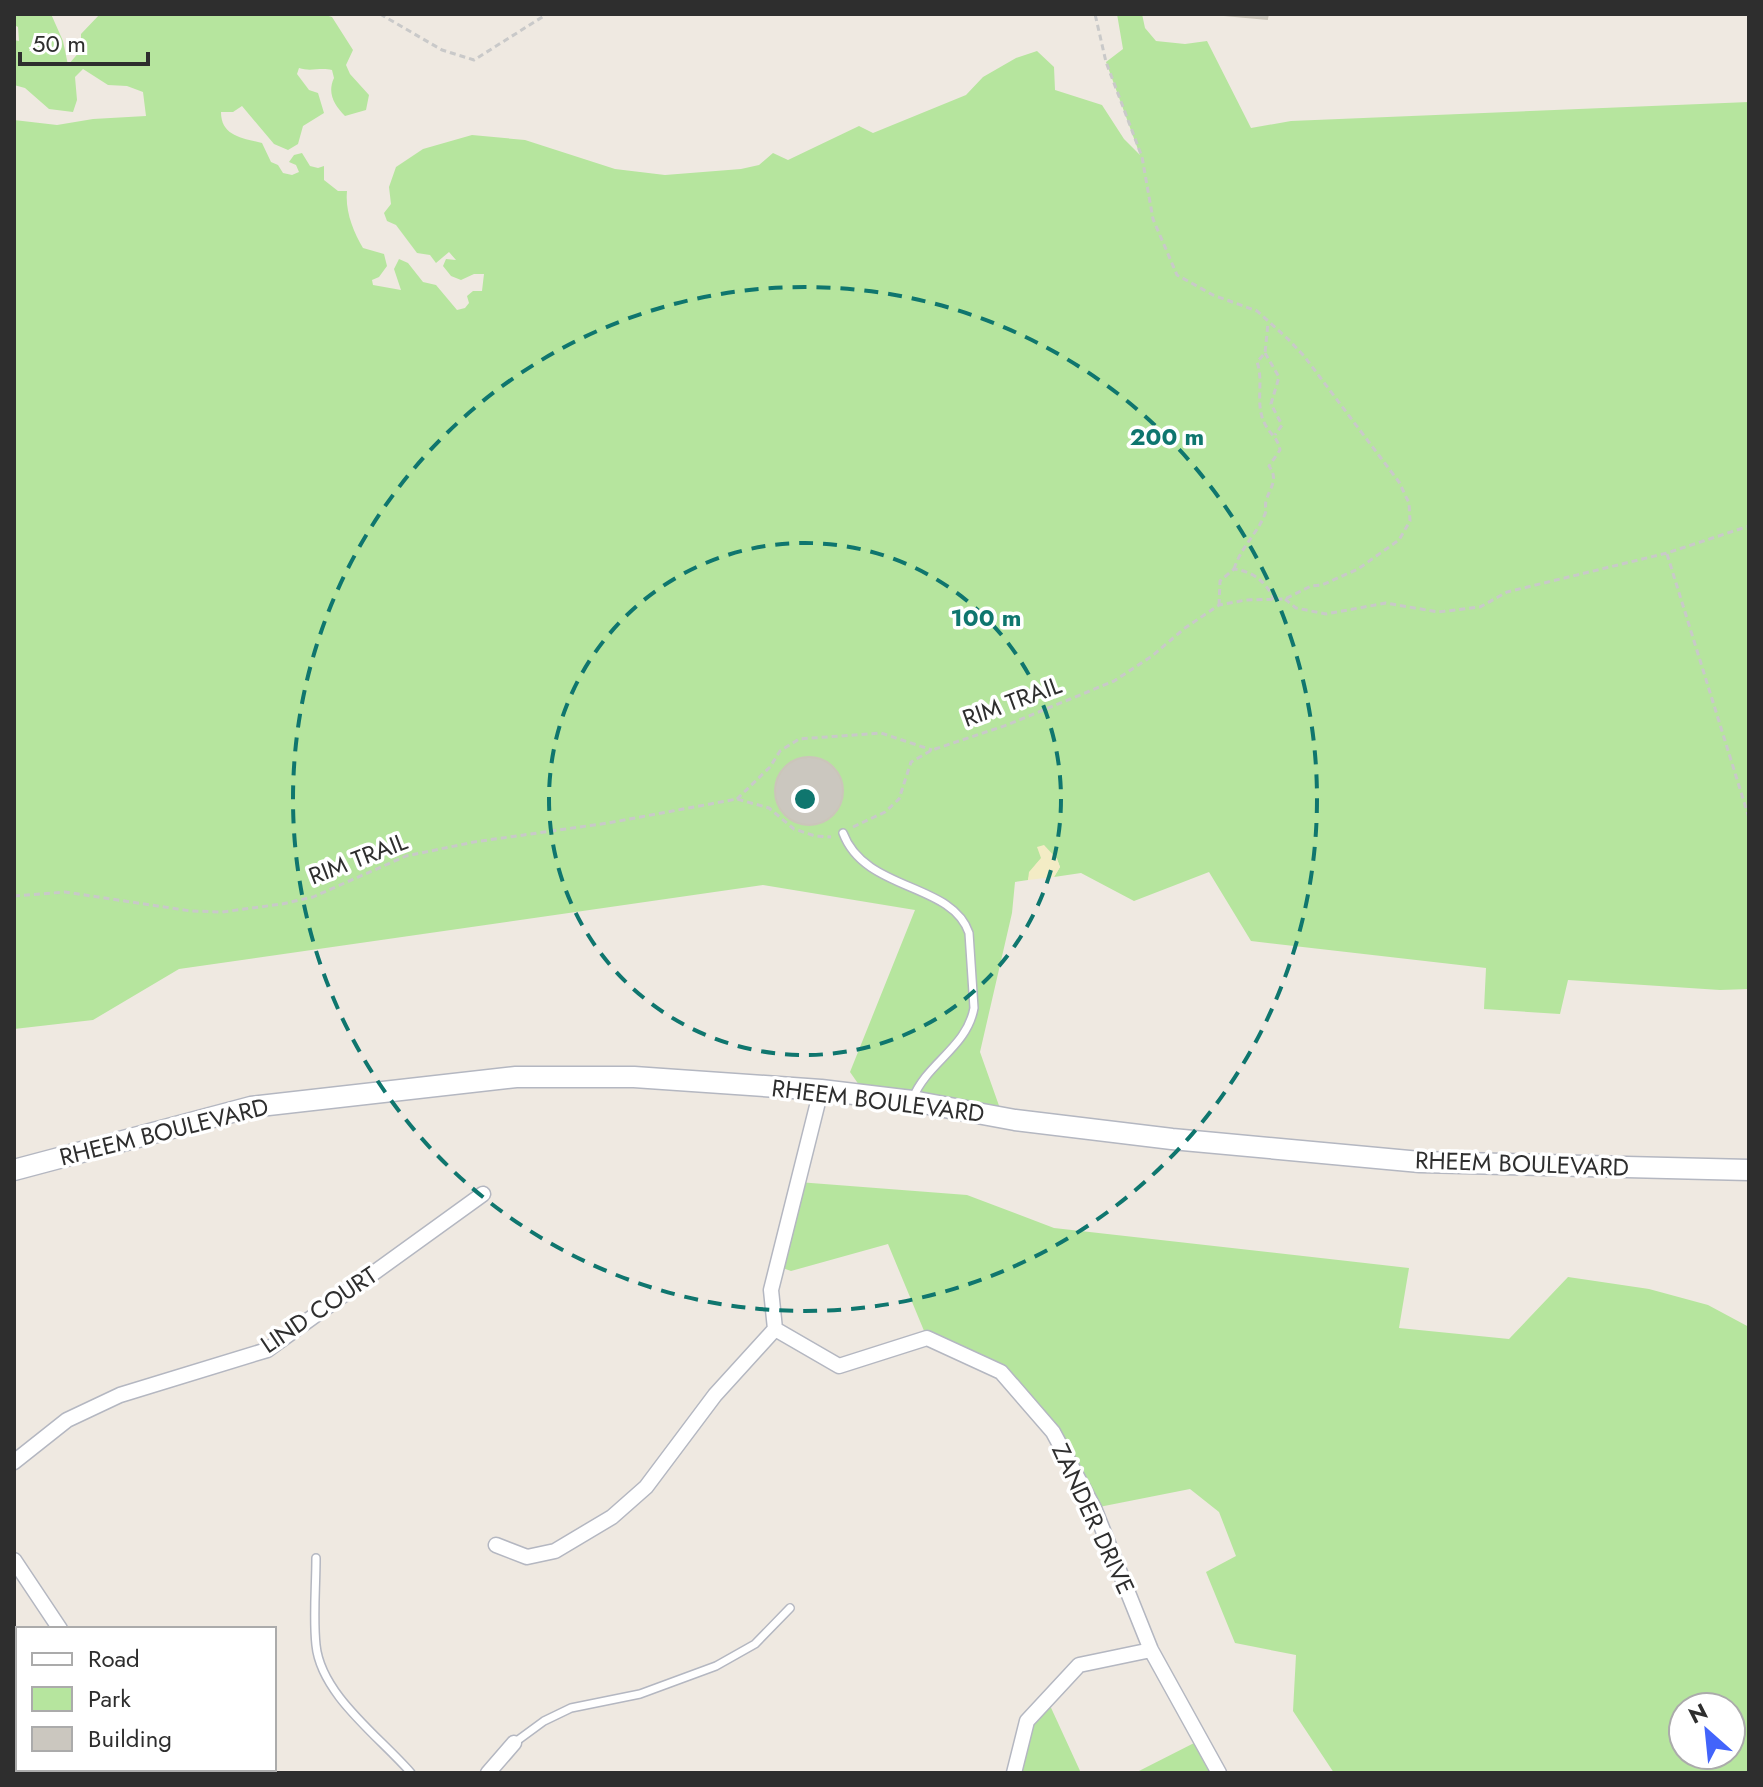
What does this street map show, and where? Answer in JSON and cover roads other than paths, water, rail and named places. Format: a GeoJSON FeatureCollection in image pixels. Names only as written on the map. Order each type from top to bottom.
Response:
{"type":"FeatureCollection","features":[{"type":"Feature","properties":{"kind":"street","name":"RHEEM BOULEVARD"},"geometry":{"type":"LineString","coordinates":[[14,1170],[251,1107],[516,1077],[634,1077],[821,1090],[912,1101],[1015,1120],[1172,1139],[1420,1162],[1749,1170]]}},
{"type":"Feature","properties":{"kind":"street"},"geometry":{"type":"LineString","coordinates":[[496,1545],[527,1557],[555,1551],[612,1517],[646,1487],[715,1395],[775,1329],[771,1290],[821,1090]]}},
{"type":"Feature","properties":{"kind":"street","name":"LIND COURT"},"geometry":{"type":"LineString","coordinates":[[14,1462],[67,1420],[120,1395],[267,1350],[483,1194]]}},
{"type":"Feature","properties":{"kind":"street","name":"ZANDER DRIVE"},"geometry":{"type":"LineString","coordinates":[[775,1329],[839,1366],[927,1338],[1001,1372],[1053,1432],[1094,1508],[1151,1650],[1219,1773]]}},
{"type":"Feature","properties":{"kind":"street"},"geometry":{"type":"LineString","coordinates":[[14,1560],[59,1627]]}},
{"type":"Feature","properties":{"kind":"street"},"geometry":{"type":"LineString","coordinates":[[1014,1773],[1027,1721],[1079,1665],[1151,1650]]}},
{"type":"Feature","properties":{"kind":"street"},"geometry":{"type":"LineString","coordinates":[[488,1773],[514,1743]]}},
{"type":"Feature","properties":{"kind":"lane"},"geometry":{"type":"LineString","coordinates":[[843,833],[850,849],[869,867],[895,883],[917,888],[955,912],[966,923],[969,933],[972,1019],[967,1032],[918,1086],[912,1101]]}},
{"type":"Feature","properties":{"kind":"lane"},"geometry":{"type":"LineString","coordinates":[[316,1558],[316,1648],[329,1681],[346,1704],[411,1773]]}},
{"type":"Feature","properties":{"kind":"lane"},"geometry":{"type":"LineString","coordinates":[[514,1743],[544,1721],[571,1708],[640,1694],[716,1666],[755,1644],[790,1608]]}},
{"type":"Feature","properties":{"kind":"waterway"},"geometry":{"type":"LineString","coordinates":[[14,1630],[16,1634]]}}]}
